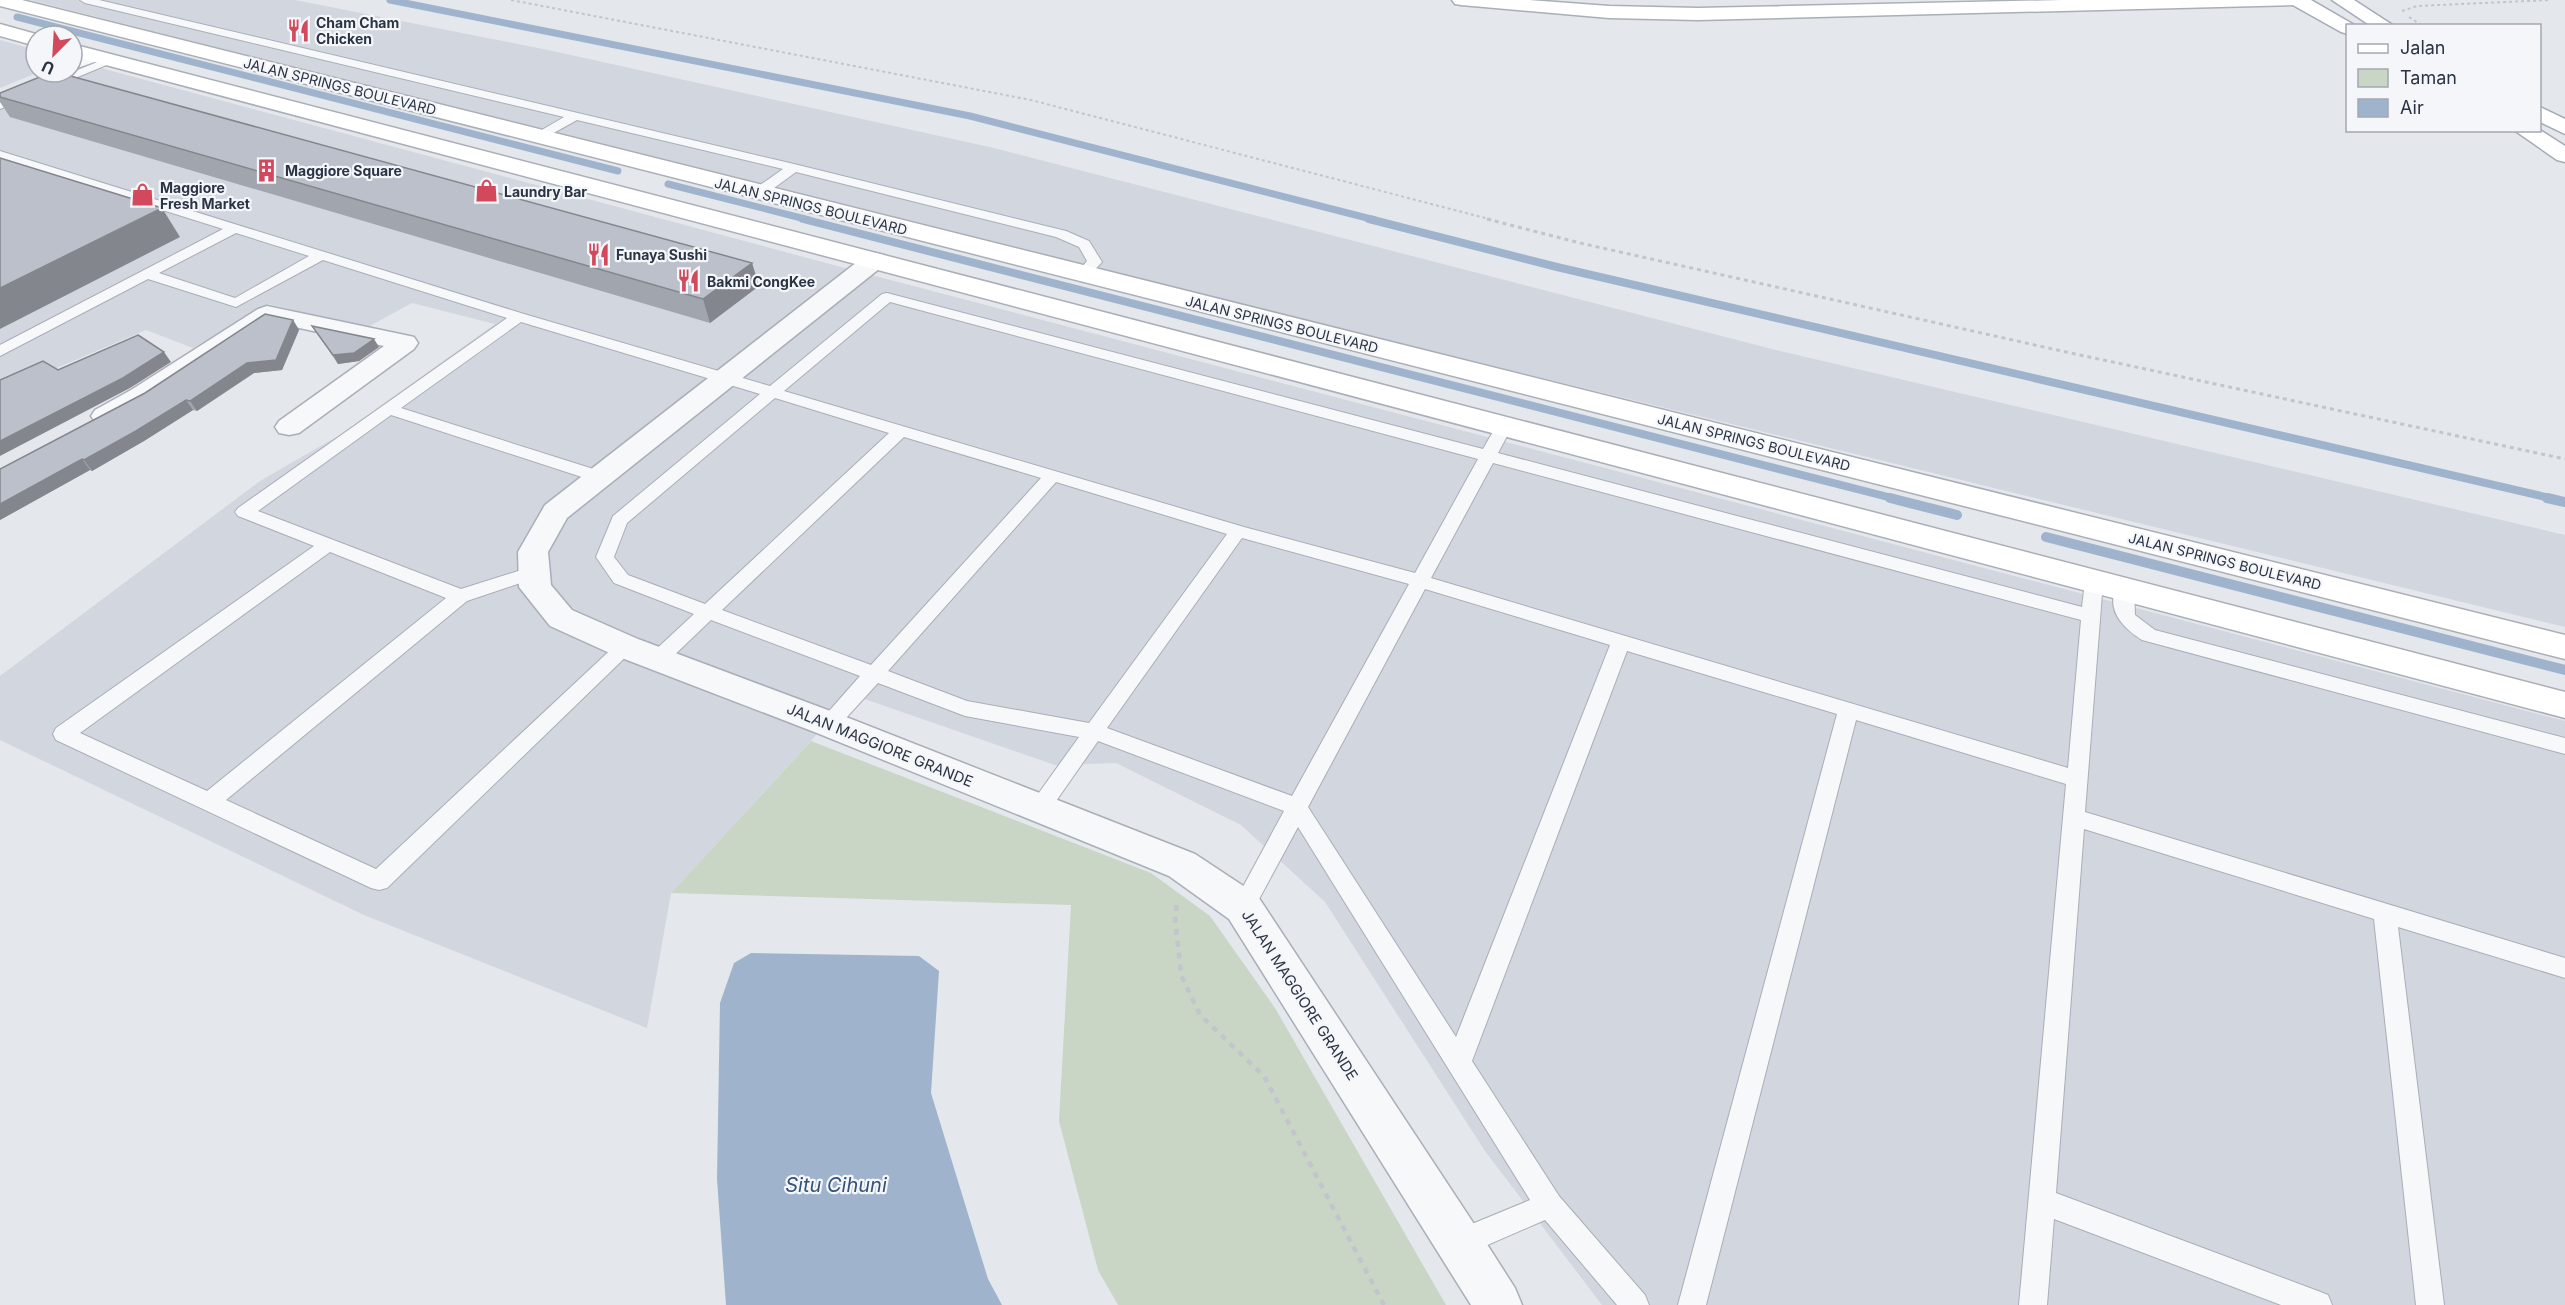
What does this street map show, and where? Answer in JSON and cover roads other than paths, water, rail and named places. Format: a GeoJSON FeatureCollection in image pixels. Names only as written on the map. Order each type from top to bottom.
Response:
{"type":"FeatureCollection","features":[{"type":"Feature","properties":{"kind":"main road"},"geometry":{"type":"LineString","coordinates":[[1461,0],[1609,12],[1698,14],[1799,6],[2298,0],[2346,27]]}},
{"type":"Feature","properties":{"kind":"main road"},"geometry":{"type":"LineString","coordinates":[[1660,0],[1733,0]]}},
{"type":"Feature","properties":{"kind":"main road"},"geometry":{"type":"LineString","coordinates":[[2341,0],[2382,24]]}},
{"type":"Feature","properties":{"kind":"main road","name":"JALAN SPRINGS BOULEVARD"},"geometry":{"type":"LineString","coordinates":[[7,6],[88,11],[539,137],[758,193],[1089,268],[2006,505],[2565,646]]}},
{"type":"Feature","properties":{"kind":"main road"},"geometry":{"type":"LineString","coordinates":[[0,30],[24,37]]}},
{"type":"Feature","properties":{"kind":"main road"},"geometry":{"type":"LineString","coordinates":[[87,57],[620,193],[2565,705]]}},
{"type":"Feature","properties":{"kind":"main road"},"geometry":{"type":"LineString","coordinates":[[2541,114],[2565,128]]}},
{"type":"Feature","properties":{"kind":"main road"},"geometry":{"type":"LineString","coordinates":[[2527,132],[2565,155]]}},
{"type":"Feature","properties":{"kind":"main road"},"geometry":{"type":"LineString","coordinates":[[620,193],[657,167]]}},
{"type":"Feature","properties":{"kind":"main road"},"geometry":{"type":"LineString","coordinates":[[1999,555],[2006,505]]}},
{"type":"Feature","properties":{"kind":"street"},"geometry":{"type":"LineString","coordinates":[[0,94],[24,84]]}},
{"type":"Feature","properties":{"kind":"street","name":"JALAN MAGGIORE GRANDE"},"geometry":{"type":"LineString","coordinates":[[875,260],[556,512],[533,552],[534,587],[561,618],[626,647],[829,724],[1182,865],[1243,908],[1498,1305]]}},
{"type":"Feature","properties":{"kind":"street"},"geometry":{"type":"LineString","coordinates":[[83,428],[141,396],[267,314],[405,343],[290,427]]}},
{"type":"Feature","properties":{"kind":"lane"},"geometry":{"type":"LineString","coordinates":[[88,11],[124,9],[794,168],[1061,234],[1084,244],[1089,268]]}},
{"type":"Feature","properties":{"kind":"lane"},"geometry":{"type":"LineString","coordinates":[[88,11],[124,9]]}},
{"type":"Feature","properties":{"kind":"lane"},"geometry":{"type":"LineString","coordinates":[[0,105],[87,57]]}},
{"type":"Feature","properties":{"kind":"lane"},"geometry":{"type":"LineString","coordinates":[[539,137],[575,116]]}},
{"type":"Feature","properties":{"kind":"lane"},"geometry":{"type":"LineString","coordinates":[[0,155],[771,393],[1238,531],[1420,581],[2077,779]]}},
{"type":"Feature","properties":{"kind":"lane"},"geometry":{"type":"LineString","coordinates":[[758,193],[794,168]]}},
{"type":"Feature","properties":{"kind":"lane"},"geometry":{"type":"LineString","coordinates":[[0,351],[235,228]]}},
{"type":"Feature","properties":{"kind":"lane"},"geometry":{"type":"LineString","coordinates":[[147,274],[236,303],[322,255]]}},
{"type":"Feature","properties":{"kind":"lane"},"geometry":{"type":"LineString","coordinates":[[1635,1305],[1549,1205],[1297,807],[1095,732],[965,708],[621,579],[605,557],[620,520],[887,297],[2091,616]]}},
{"type":"Feature","properties":{"kind":"lane"},"geometry":{"type":"LineString","coordinates":[[460,596],[244,512],[391,410],[519,317]]}},
{"type":"Feature","properties":{"kind":"lane"},"geometry":{"type":"LineString","coordinates":[[391,410],[600,477]]}},
{"type":"Feature","properties":{"kind":"lane"},"geometry":{"type":"LineString","coordinates":[[1243,908],[1505,425]]}},
{"type":"Feature","properties":{"kind":"lane"},"geometry":{"type":"LineString","coordinates":[[658,659],[901,431]]}},
{"type":"Feature","properties":{"kind":"lane"},"geometry":{"type":"LineString","coordinates":[[829,724],[1052,476]]}},
{"type":"Feature","properties":{"kind":"lane"},"geometry":{"type":"LineString","coordinates":[[1039,808],[1238,531]]}},
{"type":"Feature","properties":{"kind":"lane"},"geometry":{"type":"LineString","coordinates":[[329,544],[63,734],[379,881],[626,647]]}},
{"type":"Feature","properties":{"kind":"lane"},"geometry":{"type":"LineString","coordinates":[[209,802],[460,596],[534,572]]}},
{"type":"Feature","properties":{"kind":"lane"},"geometry":{"type":"LineString","coordinates":[[2033,1305],[2094,580]]}},
{"type":"Feature","properties":{"kind":"lane"},"geometry":{"type":"LineString","coordinates":[[2125,589],[2122,610],[2124,615],[2134,626],[2149,635],[2565,746]]}},
{"type":"Feature","properties":{"kind":"lane"},"geometry":{"type":"LineString","coordinates":[[1459,1062],[1621,642]]}},
{"type":"Feature","properties":{"kind":"lane"},"geometry":{"type":"LineString","coordinates":[[1692,1305],[1848,710]]}},
{"type":"Feature","properties":{"kind":"lane"},"geometry":{"type":"LineString","coordinates":[[2074,817],[2565,968]]}},
{"type":"Feature","properties":{"kind":"lane"},"geometry":{"type":"LineString","coordinates":[[2385,912],[2430,1305]]}},
{"type":"Feature","properties":{"kind":"lane"},"geometry":{"type":"LineString","coordinates":[[2042,1201],[2318,1305]]}},
{"type":"Feature","properties":{"kind":"lane"},"geometry":{"type":"LineString","coordinates":[[1460,1243],[1549,1205]]}},
{"type":"Feature","properties":{"kind":"water","name":"Situ Cihuni"},"geometry":{"type":"Polygon","coordinates":[[[751,953],[919,956],[939,971],[931,1093],[988,1279],[1002,1305],[726,1305],[717,1179],[720,1003],[734,963],[751,953]]]}},
{"type":"Feature","properties":{"kind":"waterway"},"geometry":{"type":"LineString","coordinates":[[390,0],[970,116],[1375,220]]}},
{"type":"Feature","properties":{"kind":"waterway"},"geometry":{"type":"LineString","coordinates":[[17,17],[618,171]]}},
{"type":"Feature","properties":{"kind":"waterway"},"geometry":{"type":"LineString","coordinates":[[668,184],[809,220]]}},
{"type":"Feature","properties":{"kind":"waterway"},"geometry":{"type":"LineString","coordinates":[[803,219],[1896,499]]}},
{"type":"Feature","properties":{"kind":"waterway"},"geometry":{"type":"LineString","coordinates":[[1369,219],[1557,267],[2554,499]]}},
{"type":"Feature","properties":{"kind":"waterway"},"geometry":{"type":"LineString","coordinates":[[1890,498],[1957,515]]}},
{"type":"Feature","properties":{"kind":"waterway"},"geometry":{"type":"LineString","coordinates":[[2547,498],[2565,502]]}},
{"type":"Feature","properties":{"kind":"waterway"},"geometry":{"type":"LineString","coordinates":[[2046,537],[2565,670]]}},
{"type":"Feature","properties":{"kind":"place","name":"Cham Cham Chicken"},"geometry":{"type":"Point","coordinates":[298,30]}},
{"type":"Feature","properties":{"kind":"place","name":"Maggiore Square"},"geometry":{"type":"Point","coordinates":[267,170]}},
{"type":"Feature","properties":{"kind":"place","name":"Laundry Bar"},"geometry":{"type":"Point","coordinates":[486,191]}},
{"type":"Feature","properties":{"kind":"place","name":"Maggiore Fresh Market"},"geometry":{"type":"Point","coordinates":[142,195]}},
{"type":"Feature","properties":{"kind":"place","name":"Funaya Sushi"},"geometry":{"type":"Point","coordinates":[598,254]}},
{"type":"Feature","properties":{"kind":"place","name":"Bakmi CongKee"},"geometry":{"type":"Point","coordinates":[689,281]}}]}
